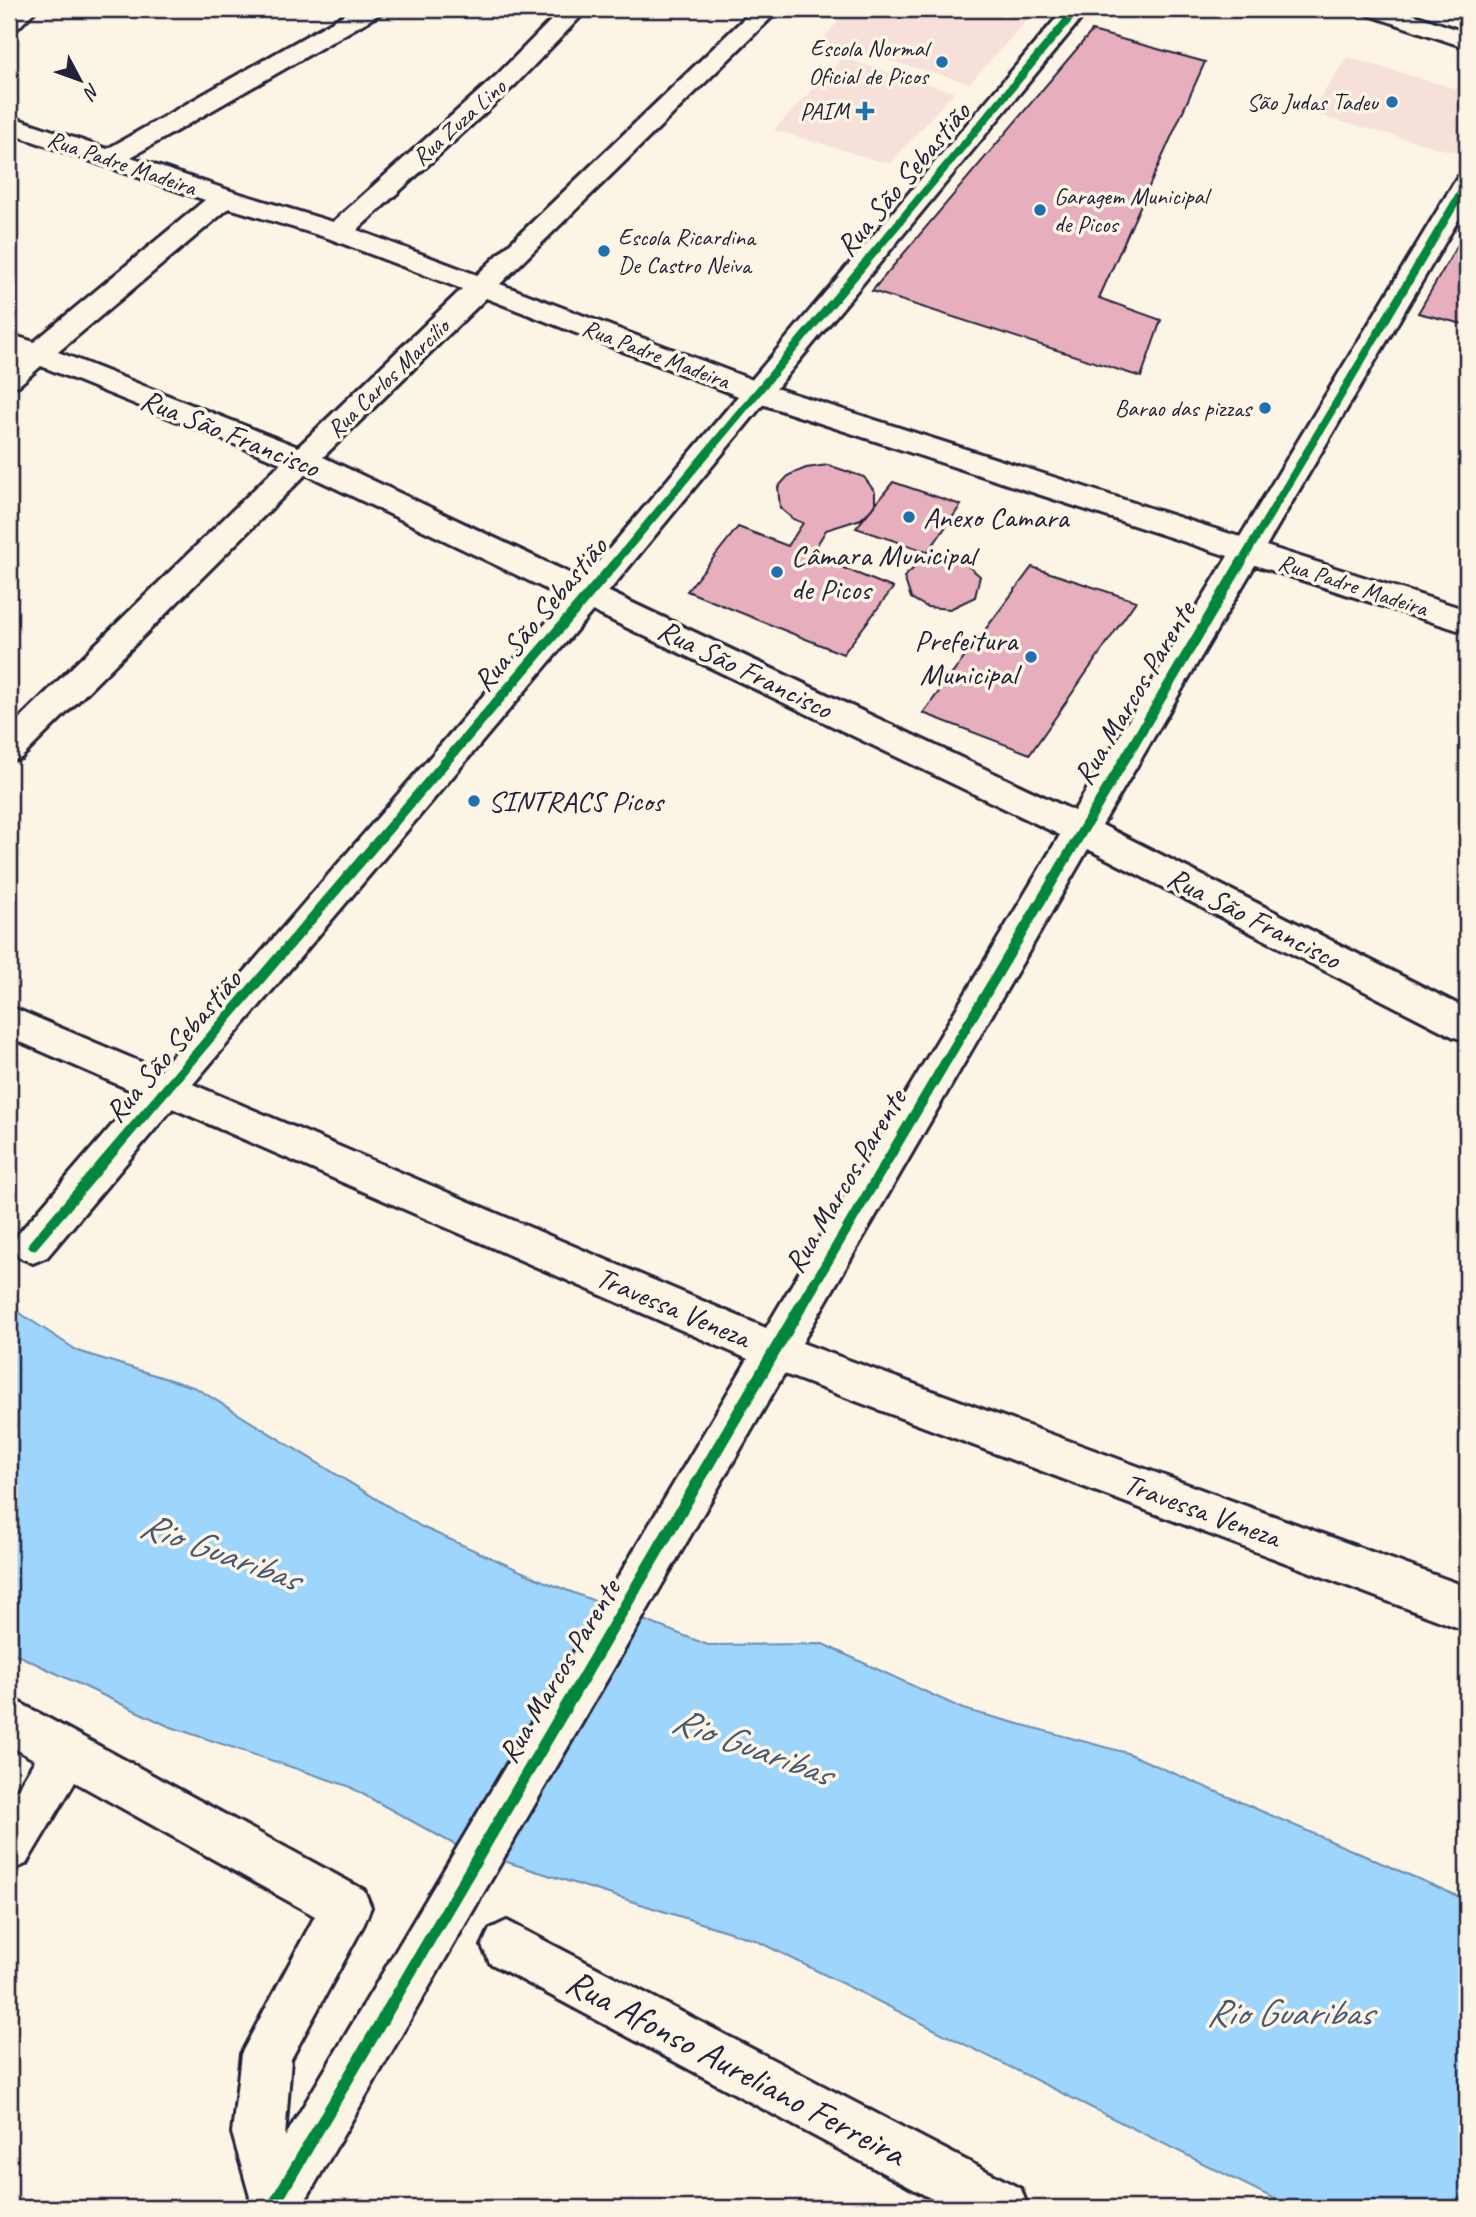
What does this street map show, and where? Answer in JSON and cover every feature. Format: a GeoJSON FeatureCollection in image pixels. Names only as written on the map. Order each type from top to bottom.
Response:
{"type":"FeatureCollection","features":[{"type":"Feature","properties":{"kind":"street"},"geometry":{"type":"LineString","coordinates":[[9,23],[25,9]]}},
{"type":"Feature","properties":{"kind":"street"},"geometry":{"type":"LineString","coordinates":[[111,158],[370,9]]}},
{"type":"Feature","properties":{"kind":"street","name":"Rua Zuza Lino"},"geometry":{"type":"LineString","coordinates":[[338,232],[506,80],[576,9]]}},
{"type":"Feature","properties":{"kind":"street","name":"Rua Carlos Marcílio"},"geometry":{"type":"LineString","coordinates":[[9,749],[302,460],[768,9]]}},
{"type":"Feature","properties":{"kind":"street","name":"Rua São Sebastião"},"geometry":{"type":"LineString","coordinates":[[33,1245],[169,1089],[589,594],[1077,9]]}},
{"type":"Feature","properties":{"kind":"street"},"geometry":{"type":"LineString","coordinates":[[1375,9],[1467,41]]}},
{"type":"Feature","properties":{"kind":"street","name":"Rua Padre Madeira"},"geometry":{"type":"LineString","coordinates":[[9,124],[224,198],[338,232],[756,392],[1467,622]]}},
{"type":"Feature","properties":{"kind":"street","name":"Rua Marcos Parente"},"geometry":{"type":"LineString","coordinates":[[274,2204],[1081,830],[1467,183]]}},
{"type":"Feature","properties":{"kind":"street"},"geometry":{"type":"LineString","coordinates":[[9,378],[22,349],[224,198]]}},
{"type":"Feature","properties":{"kind":"street","name":"Rua São Francisco"},"geometry":{"type":"LineString","coordinates":[[22,349],[302,460],[589,594],[1081,830],[1467,1026]]}},
{"type":"Feature","properties":{"kind":"street","name":"Travessa Veneza"},"geometry":{"type":"LineString","coordinates":[[9,1021],[774,1351],[1467,1609]]}},
{"type":"Feature","properties":{"kind":"street"},"geometry":{"type":"LineString","coordinates":[[9,1720],[65,1754],[346,1907],[266,2054],[258,2133],[274,2204]]}},
{"type":"Feature","properties":{"kind":"street"},"geometry":{"type":"LineString","coordinates":[[9,1847],[65,1754]]}},
{"type":"Feature","properties":{"kind":"street","name":"Rua Afonso Aureliano Ferreira"},"geometry":{"type":"LineString","coordinates":[[507,1946],[1002,2208]]}},
{"type":"Feature","properties":{"kind":"shaded area","name":"Escola Normal Oficial de Picos"},"geometry":{"type":"Polygon","coordinates":[[[850,9],[1037,9],[970,83],[820,41],[850,9]]]}},
{"type":"Feature","properties":{"kind":"shaded area","name":"São Judas Tadeu"},"geometry":{"type":"Polygon","coordinates":[[[1347,57],[1467,92],[1467,132],[1454,152],[1310,113],[1347,57]]]}},
{"type":"Feature","properties":{"kind":"shaded area","name":"PAIM"},"geometry":{"type":"Polygon","coordinates":[[[842,58],[954,92],[890,164],[774,130],[842,58]]]}},
{"type":"Feature","properties":{"kind":"water","name":"Rio Guaribas"},"geometry":{"type":"Polygon","coordinates":[[[9,1306],[78,1351],[196,1388],[422,1527],[543,1581],[708,1645],[823,1644],[963,1709],[1127,1753],[1467,1900],[1467,2208],[1293,2208],[755,1940],[459,1847],[348,1786],[168,1726],[9,1651],[9,1306]]]}},
{"type":"Feature","properties":{"kind":"building","name":"Garagem Municipal de Picos"},"geometry":{"type":"Polygon","coordinates":[[[1092,31],[1205,62],[1099,298],[1161,320],[1141,377],[872,291],[1092,31]]]}},
{"type":"Feature","properties":{"kind":"building"},"geometry":{"type":"Polygon","coordinates":[[[1467,229],[1467,325],[1418,313],[1467,229]]]}},
{"type":"Feature","properties":{"kind":"building","name":"Câmara Municipal de Picos"},"geometry":{"type":"Polygon","coordinates":[[[828,465],[864,477],[875,492],[875,506],[861,519],[826,530],[811,555],[893,588],[843,654],[687,591],[738,527],[788,546],[803,523],[793,519],[780,508],[778,487],[789,475],[806,468],[828,465]]]}},
{"type":"Feature","properties":{"kind":"building","name":"Anexo Camara"},"geometry":{"type":"Polygon","coordinates":[[[893,482],[961,505],[928,552],[856,528],[893,482]]]}},
{"type":"Feature","properties":{"kind":"building"},"geometry":{"type":"Polygon","coordinates":[[[944,555],[962,561],[980,576],[975,597],[950,609],[927,607],[911,598],[904,577],[925,558],[944,555]]]}},
{"type":"Feature","properties":{"kind":"building","name":"Prefeitura Municipal"},"geometry":{"type":"Polygon","coordinates":[[[1032,567],[1136,601],[1030,754],[923,713],[1032,567]]]}},
{"type":"Feature","properties":{"kind":"cycle path"},"geometry":{"type":"LineString","coordinates":[[33,1245],[589,594],[1077,9]]}},
{"type":"Feature","properties":{"kind":"cycle path"},"geometry":{"type":"LineString","coordinates":[[272,2208],[1081,830],[1467,183]]}},
{"type":"Feature","properties":{"kind":"place","name":"Escola Normal Oficial de Picos"},"geometry":{"type":"Point","coordinates":[942,62]}},
{"type":"Feature","properties":{"kind":"place","name":"São Judas Tadeu"},"geometry":{"type":"Point","coordinates":[1392,102]}},
{"type":"Feature","properties":{"kind":"place","name":"PAIM"},"geometry":{"type":"Point","coordinates":[865,111]}},
{"type":"Feature","properties":{"kind":"place","name":"Garagem Municipal de Picos"},"geometry":{"type":"Point","coordinates":[1040,210]}},
{"type":"Feature","properties":{"kind":"place","name":"Escola Ricardina De Castro Neiva"},"geometry":{"type":"Point","coordinates":[604,251]}},
{"type":"Feature","properties":{"kind":"place","name":"Barao das pizzas"},"geometry":{"type":"Point","coordinates":[1265,408]}},
{"type":"Feature","properties":{"kind":"place","name":"Anexo Camara"},"geometry":{"type":"Point","coordinates":[909,517]}},
{"type":"Feature","properties":{"kind":"place","name":"Câmara Municipal de Picos"},"geometry":{"type":"Point","coordinates":[777,572]}},
{"type":"Feature","properties":{"kind":"place","name":"Prefeitura Municipal"},"geometry":{"type":"Point","coordinates":[1031,657]}},
{"type":"Feature","properties":{"kind":"place","name":"SINTRACS Picos"},"geometry":{"type":"Point","coordinates":[474,801]}}]}
